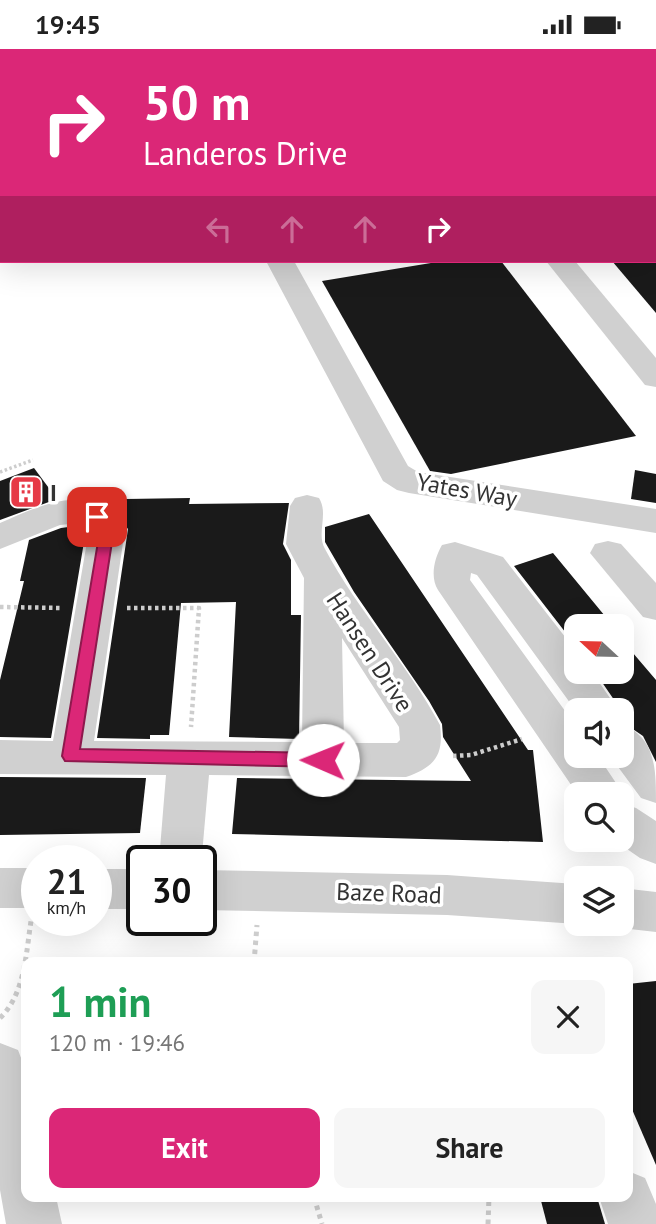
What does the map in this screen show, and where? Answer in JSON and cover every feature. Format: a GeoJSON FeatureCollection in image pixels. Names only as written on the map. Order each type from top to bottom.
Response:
{"type":"FeatureCollection","features":[{"type":"Feature","properties":{"kind":"street","name":"Yates Way"},"geometry":{"type":"LineString","coordinates":[[290,263],[395,473],[401,478],[656,521]]}},
{"type":"Feature","properties":{"kind":"street"},"geometry":{"type":"LineString","coordinates":[[562,263],[656,378]]}},
{"type":"Feature","properties":{"kind":"street","name":"Hansen Drive"},"geometry":{"type":"LineString","coordinates":[[307,506],[304,544],[322,578],[419,725],[422,746],[407,760]]}},
{"type":"Feature","properties":{"kind":"street"},"geometry":{"type":"LineString","coordinates":[[0,537],[61,513],[80,510],[97,517],[107,529],[71,756]]}},
{"type":"Feature","properties":{"kind":"street"},"geometry":{"type":"LineString","coordinates":[[608,553],[649,589]]}},
{"type":"Feature","properties":{"kind":"street"},"geometry":{"type":"LineString","coordinates":[[589,698],[490,566],[455,554],[451,581],[593,782]]}},
{"type":"Feature","properties":{"kind":"street","name":"Hansen Drive"},"geometry":{"type":"LineString","coordinates":[[322,578],[323,760]]}},
{"type":"Feature","properties":{"kind":"street"},"geometry":{"type":"LineString","coordinates":[[0,757],[407,760]]}},
{"type":"Feature","properties":{"kind":"street"},"geometry":{"type":"LineString","coordinates":[[634,757],[656,786]]}},
{"type":"Feature","properties":{"kind":"street"},"geometry":{"type":"LineString","coordinates":[[182,845],[188,758]]}},
{"type":"Feature","properties":{"kind":"street"},"geometry":{"type":"LineString","coordinates":[[634,830],[656,845]]}},
{"type":"Feature","properties":{"kind":"street","name":"Baze Road"},"geometry":{"type":"LineString","coordinates":[[217,890],[434,894],[564,903]]}},
{"type":"Feature","properties":{"kind":"street"},"geometry":{"type":"LineString","coordinates":[[634,909],[656,912]]}},
{"type":"Feature","properties":{"kind":"street"},"geometry":{"type":"LineString","coordinates":[[21,1062],[0,1065],[21,1164]]}},
{"type":"Feature","properties":{"kind":"street"},"geometry":{"type":"LineString","coordinates":[[30,1202],[34,1224]]}},
{"type":"Feature","properties":{"kind":"street"},"geometry":{"type":"LineString","coordinates":[[628,1202],[636,1224]]}},
{"type":"Feature","properties":{"kind":"path"},"geometry":{"type":"LineString","coordinates":[[0,472],[33,460]]}},
{"type":"Feature","properties":{"kind":"path"},"geometry":{"type":"LineString","coordinates":[[0,607],[199,608],[188,758]]}},
{"type":"Feature","properties":{"kind":"path"},"geometry":{"type":"LineString","coordinates":[[407,760],[471,755],[555,728]]}},
{"type":"Feature","properties":{"kind":"path"},"geometry":{"type":"LineString","coordinates":[[0,1018],[8,1012],[17,992],[21,929]]}},
{"type":"Feature","properties":{"kind":"path"},"geometry":{"type":"LineString","coordinates":[[315,1202],[322,1224]]}},
{"type":"Feature","properties":{"kind":"path"},"geometry":{"type":"LineString","coordinates":[[488,1224],[489,1202]]}},
{"type":"Feature","properties":{"kind":"building"},"geometry":{"type":"Polygon","coordinates":[[[431,263],[503,263],[636,436],[451,474],[430,471],[322,281],[431,263]]]}},
{"type":"Feature","properties":{"kind":"building"},"geometry":{"type":"Polygon","coordinates":[[[614,263],[656,263],[656,313],[614,263]]]}},
{"type":"Feature","properties":{"kind":"building","name":"I"},"geometry":{"type":"Polygon","coordinates":[[[34,468],[57,499],[0,520],[0,481],[34,468]]]}},
{"type":"Feature","properties":{"kind":"building"},"geometry":{"type":"Polygon","coordinates":[[[635,470],[656,474],[656,503],[631,499],[635,470]]]}},
{"type":"Feature","properties":{"kind":"building"},"geometry":{"type":"Polygon","coordinates":[[[190,498],[189,504],[289,503],[283,544],[291,560],[291,615],[301,615],[299,739],[229,737],[236,602],[181,603],[169,735],[150,735],[150,739],[97,738],[128,529],[122,521],[126,499],[190,498]]]}},
{"type":"Feature","properties":{"kind":"building"},"geometry":{"type":"Polygon","coordinates":[[[369,514],[528,750],[533,750],[543,842],[232,834],[237,778],[471,781],[443,737],[442,724],[429,701],[354,592],[325,542],[325,527],[369,514]]]}},
{"type":"Feature","properties":{"kind":"building"},"geometry":{"type":"Polygon","coordinates":[[[76,526],[85,536],[51,738],[0,737],[0,680],[24,581],[20,581],[29,540],[61,528],[76,526]]]}},
{"type":"Feature","properties":{"kind":"building"},"geometry":{"type":"Polygon","coordinates":[[[553,553],[603,614],[564,614],[564,631],[514,566],[553,553]]]}},
{"type":"Feature","properties":{"kind":"building"},"geometry":{"type":"Polygon","coordinates":[[[634,654],[656,680],[656,762],[643,736],[634,730],[634,698],[613,698],[603,684],[634,684],[634,654]]]}},
{"type":"Feature","properties":{"kind":"building"},"geometry":{"type":"Polygon","coordinates":[[[0,777],[146,778],[140,833],[0,835],[0,777]]]}},
{"type":"Feature","properties":{"kind":"building"},"geometry":{"type":"Polygon","coordinates":[[[656,981],[656,1165],[633,1112],[633,983],[656,981]]]}},
{"type":"Feature","properties":{"kind":"building"},"geometry":{"type":"Polygon","coordinates":[[[541,1202],[598,1202],[605,1224],[547,1224],[541,1202]]]}},
{"type":"Feature","properties":{"kind":"place","name":"I"},"geometry":{"type":"Point","coordinates":[26,492]}},
{"type":"Feature","properties":{"kind":"route"},"geometry":{"type":"LineString","coordinates":[[97,517],[107,529],[71,756],[323,760]]}}]}
